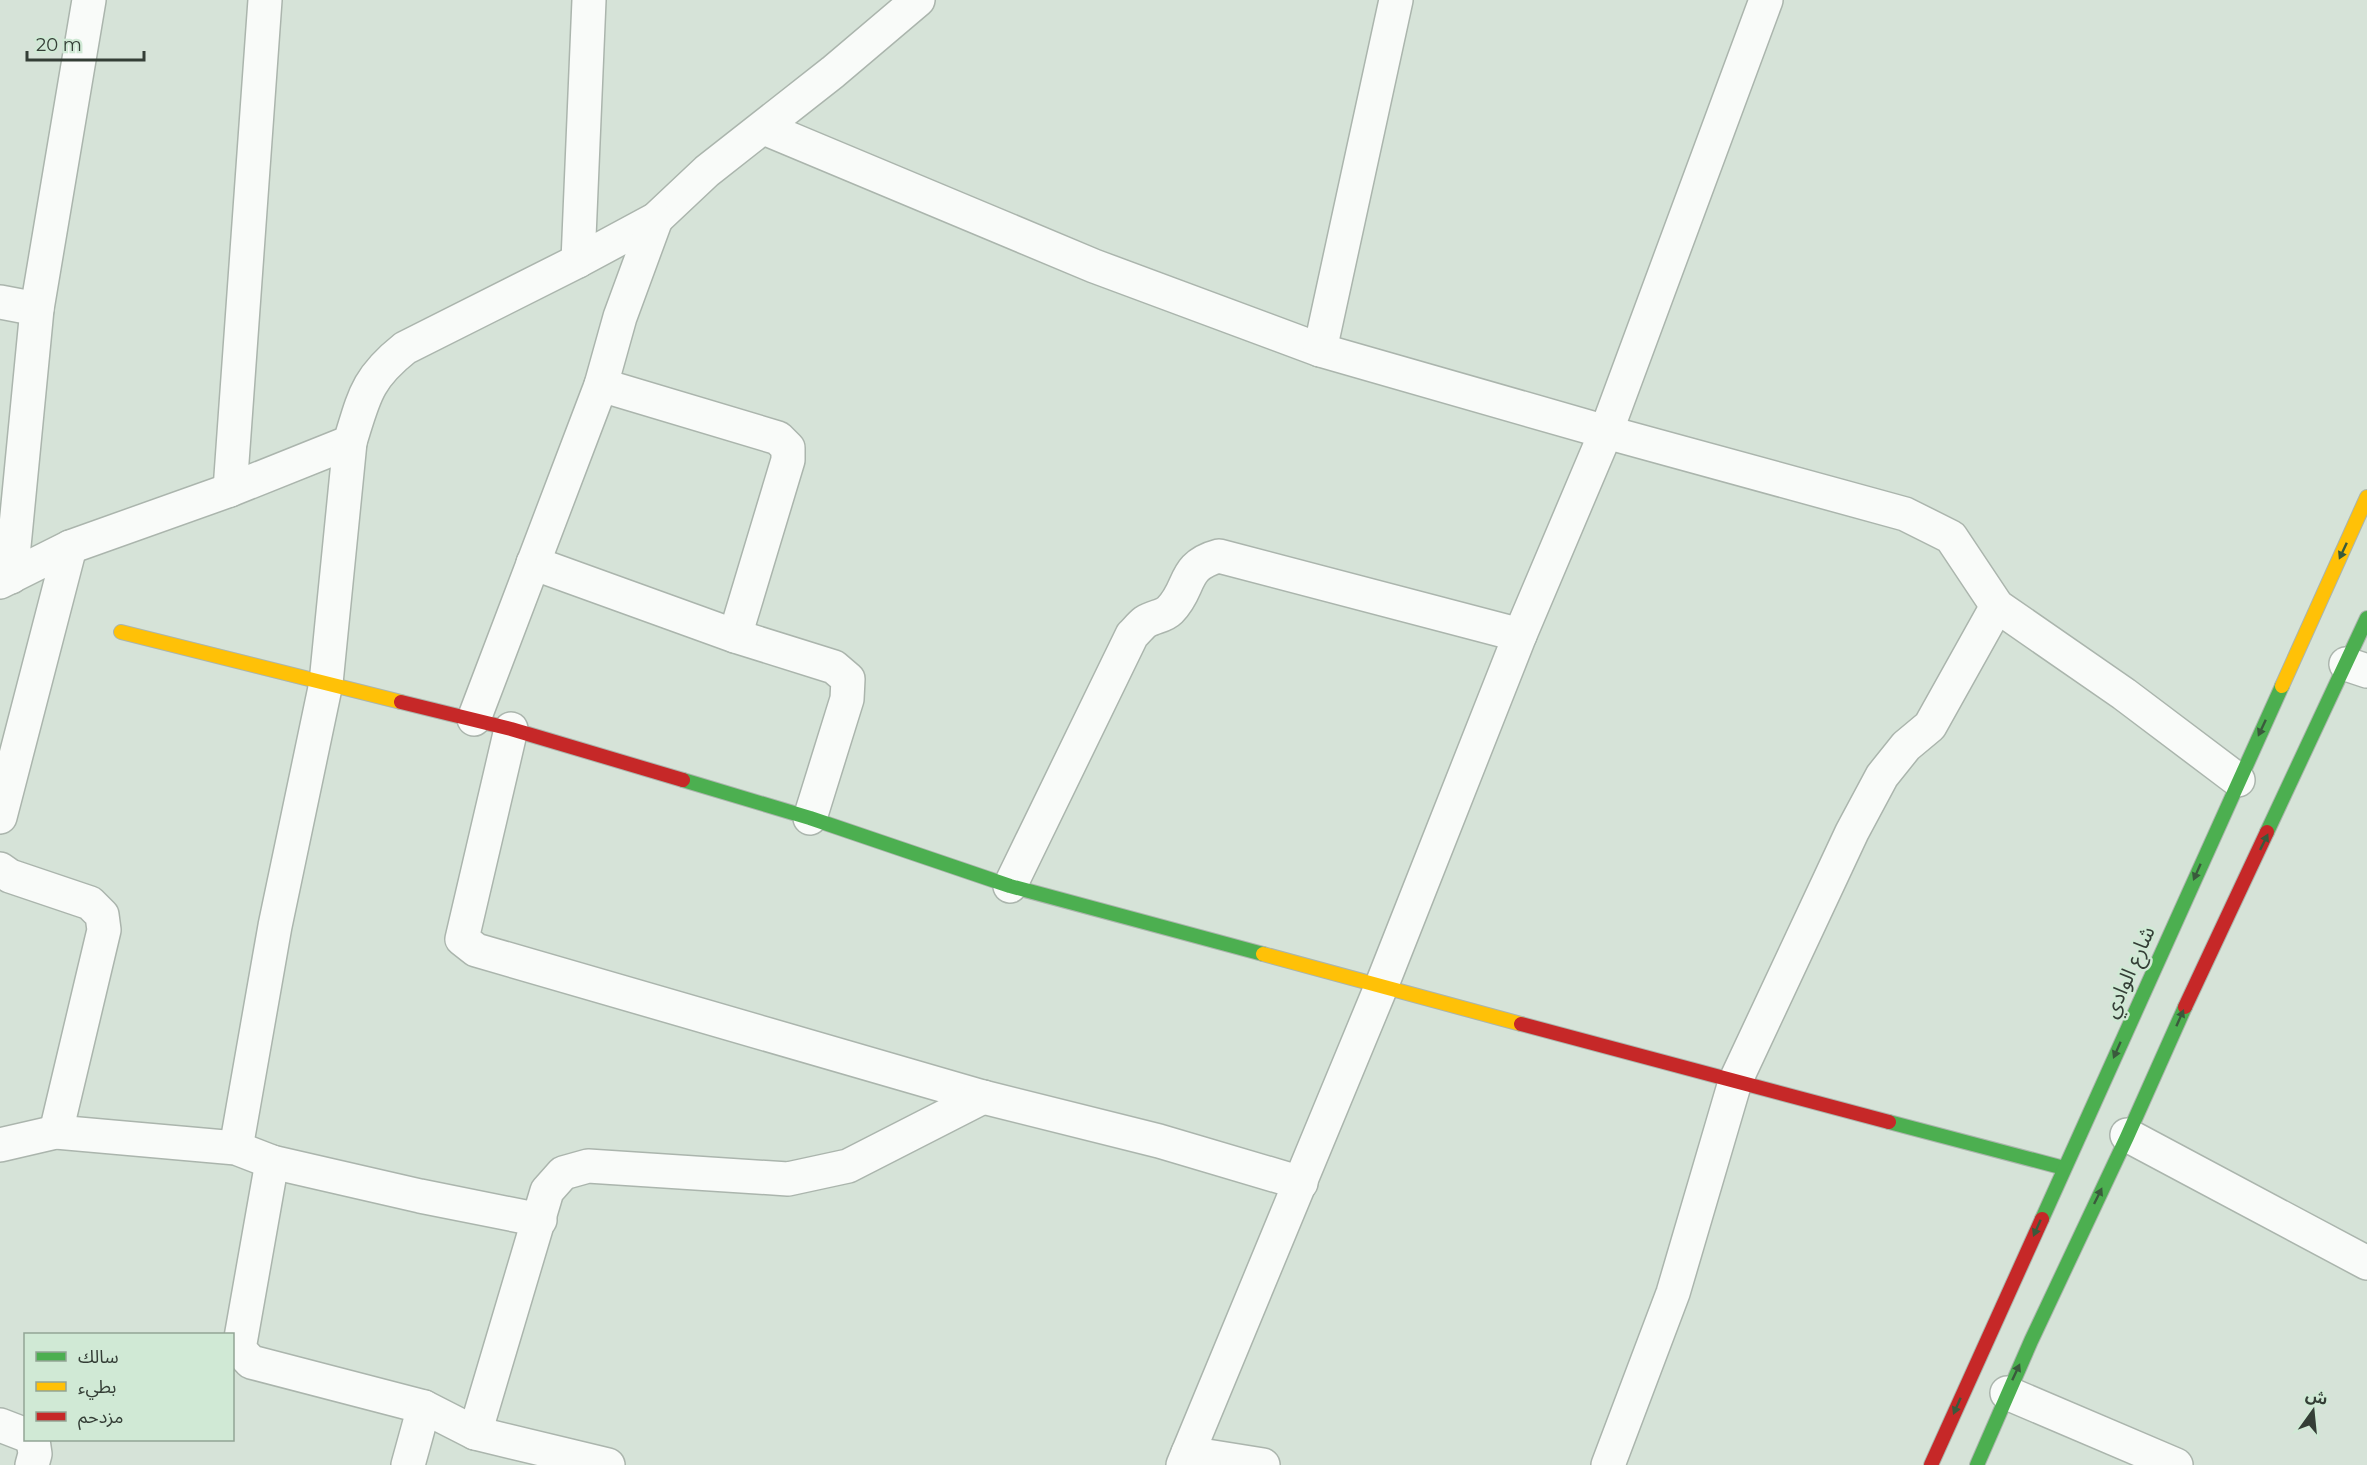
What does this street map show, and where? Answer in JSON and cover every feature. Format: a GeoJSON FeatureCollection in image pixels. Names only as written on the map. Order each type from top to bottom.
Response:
{"type":"FeatureCollection","features":[{"type":"Feature","properties":{"kind":"street"},"geometry":{"type":"LineString","coordinates":[[5,580],[37,309],[89,0]]}},
{"type":"Feature","properties":{"kind":"street"},"geometry":{"type":"LineString","coordinates":[[230,490],[266,0]]}},
{"type":"Feature","properties":{"kind":"street"},"geometry":{"type":"LineString","coordinates":[[578,261],[589,0]]}},
{"type":"Feature","properties":{"kind":"street"},"geometry":{"type":"LineString","coordinates":[[236,1148],[275,926],[327,683],[350,442],[366,390],[393,358],[405,348],[656,219],[707,171],[764,128],[918,0]]}},
{"type":"Feature","properties":{"kind":"street"},"geometry":{"type":"LineString","coordinates":[[1320,350],[1396,0]]}},
{"type":"Feature","properties":{"kind":"street"},"geometry":{"type":"LineString","coordinates":[[1263,1465],[1185,1459],[1301,1183],[1520,635],[1606,432],[1766,0]]}},
{"type":"Feature","properties":{"kind":"street"},"geometry":{"type":"LineString","coordinates":[[764,128],[1094,266],[1320,350],[1905,514],[1951,537],[1997,606],[2124,694],[2238,780]]}},
{"type":"Feature","properties":{"kind":"street"},"geometry":{"type":"LineString","coordinates":[[474,719],[601,385],[620,317],[656,219]]}},
{"type":"Feature","properties":{"kind":"street"},"geometry":{"type":"LineString","coordinates":[[0,302],[37,309]]}},
{"type":"Feature","properties":{"kind":"street"},"geometry":{"type":"LineString","coordinates":[[601,385],[778,438],[788,448],[788,460],[735,636]]}},
{"type":"Feature","properties":{"kind":"street"},"geometry":{"type":"LineString","coordinates":[[5,580],[70,547],[230,490],[350,442]]}},
{"type":"Feature","properties":{"kind":"street","name":"شارع الوادي"},"geometry":{"type":"LineString","coordinates":[[1931,1465],[2367,497]]}},
{"type":"Feature","properties":{"kind":"street"},"geometry":{"type":"LineString","coordinates":[[0,817],[70,547]]}},
{"type":"Feature","properties":{"kind":"street"},"geometry":{"type":"LineString","coordinates":[[1010,886],[1132,635],[1146,621],[1164,616],[1173,607],[1190,575],[1202,561],[1218,556],[1520,635]]}},
{"type":"Feature","properties":{"kind":"street"},"geometry":{"type":"LineString","coordinates":[[532,562],[735,636],[834,667],[848,679],[847,699],[810,818]]}},
{"type":"Feature","properties":{"kind":"street"},"geometry":{"type":"LineString","coordinates":[[1608,1465],[1673,1293],[1735,1082],[1852,832],[1882,776],[1905,746],[1930,726],[1997,606]]}},
{"type":"Feature","properties":{"kind":"street"},"geometry":{"type":"LineString","coordinates":[[1977,1465],[2007,1393],[2187,1002],[2280,809],[2356,668],[2367,618]]}},
{"type":"Feature","properties":{"kind":"street"},"geometry":{"type":"LineString","coordinates":[[121,632],[511,729],[810,818],[1010,886],[1735,1082],[2064,1168]]}},
{"type":"Feature","properties":{"kind":"street"},"geometry":{"type":"LineString","coordinates":[[511,729],[462,939],[476,950],[983,1096],[1159,1141],[1301,1183]]}},
{"type":"Feature","properties":{"kind":"street"},"geometry":{"type":"LineString","coordinates":[[0,868],[10,876],[90,903],[102,915],[104,930],[56,1132]]}},
{"type":"Feature","properties":{"kind":"street"},"geometry":{"type":"LineString","coordinates":[[476,1433],[547,1191],[563,1173],[588,1166],[788,1179],[848,1166],[983,1096]]}},
{"type":"Feature","properties":{"kind":"street"},"geometry":{"type":"LineString","coordinates":[[0,1145],[56,1132],[236,1148],[272,1162],[420,1196],[540,1220]]}},
{"type":"Feature","properties":{"kind":"street"},"geometry":{"type":"LineString","coordinates":[[2127,1135],[2367,1263]]}},
{"type":"Feature","properties":{"kind":"street"},"geometry":{"type":"LineString","coordinates":[[272,1162],[239,1349],[251,1362],[424,1407],[476,1433],[608,1465]]}},
{"type":"Feature","properties":{"kind":"street"},"geometry":{"type":"LineString","coordinates":[[2007,1393],[2176,1465]]}},
{"type":"Feature","properties":{"kind":"street"},"geometry":{"type":"LineString","coordinates":[[408,1465],[424,1407]]}},
{"type":"Feature","properties":{"kind":"street"},"geometry":{"type":"LineString","coordinates":[[0,1425],[24,1434]]}},
{"type":"Feature","properties":{"kind":"street"},"geometry":{"type":"LineString","coordinates":[[32,1465],[35,1455],[33,1441]]}},
{"type":"Feature","properties":{"kind":"traffic: fast"},"geometry":{"type":"LineString","coordinates":[[2267,832],[2367,618]]}},
{"type":"Feature","properties":{"kind":"traffic: fast"},"geometry":{"type":"LineString","coordinates":[[2042,1219],[2282,686]]}},
{"type":"Feature","properties":{"kind":"traffic: fast"},"geometry":{"type":"LineString","coordinates":[[683,780],[810,818],[1010,886],[1263,954]]}},
{"type":"Feature","properties":{"kind":"traffic: fast"},"geometry":{"type":"LineString","coordinates":[[1977,1465],[2031,1341],[2185,1007]]}},
{"type":"Feature","properties":{"kind":"traffic: fast"},"geometry":{"type":"LineString","coordinates":[[1889,1122],[2064,1168]]}},
{"type":"Feature","properties":{"kind":"traffic: slow"},"geometry":{"type":"LineString","coordinates":[[2282,686],[2367,497]]}},
{"type":"Feature","properties":{"kind":"traffic: slow"},"geometry":{"type":"LineString","coordinates":[[121,632],[401,702]]}},
{"type":"Feature","properties":{"kind":"traffic: slow"},"geometry":{"type":"LineString","coordinates":[[1263,954],[1521,1024]]}},
{"type":"Feature","properties":{"kind":"traffic: jam"},"geometry":{"type":"LineString","coordinates":[[401,702],[511,729],[683,780]]}},
{"type":"Feature","properties":{"kind":"traffic: jam"},"geometry":{"type":"LineString","coordinates":[[2185,1007],[2267,832]]}},
{"type":"Feature","properties":{"kind":"traffic: jam"},"geometry":{"type":"LineString","coordinates":[[1521,1024],[1889,1122]]}},
{"type":"Feature","properties":{"kind":"traffic: jam"},"geometry":{"type":"LineString","coordinates":[[1931,1465],[2042,1219]]}}]}
